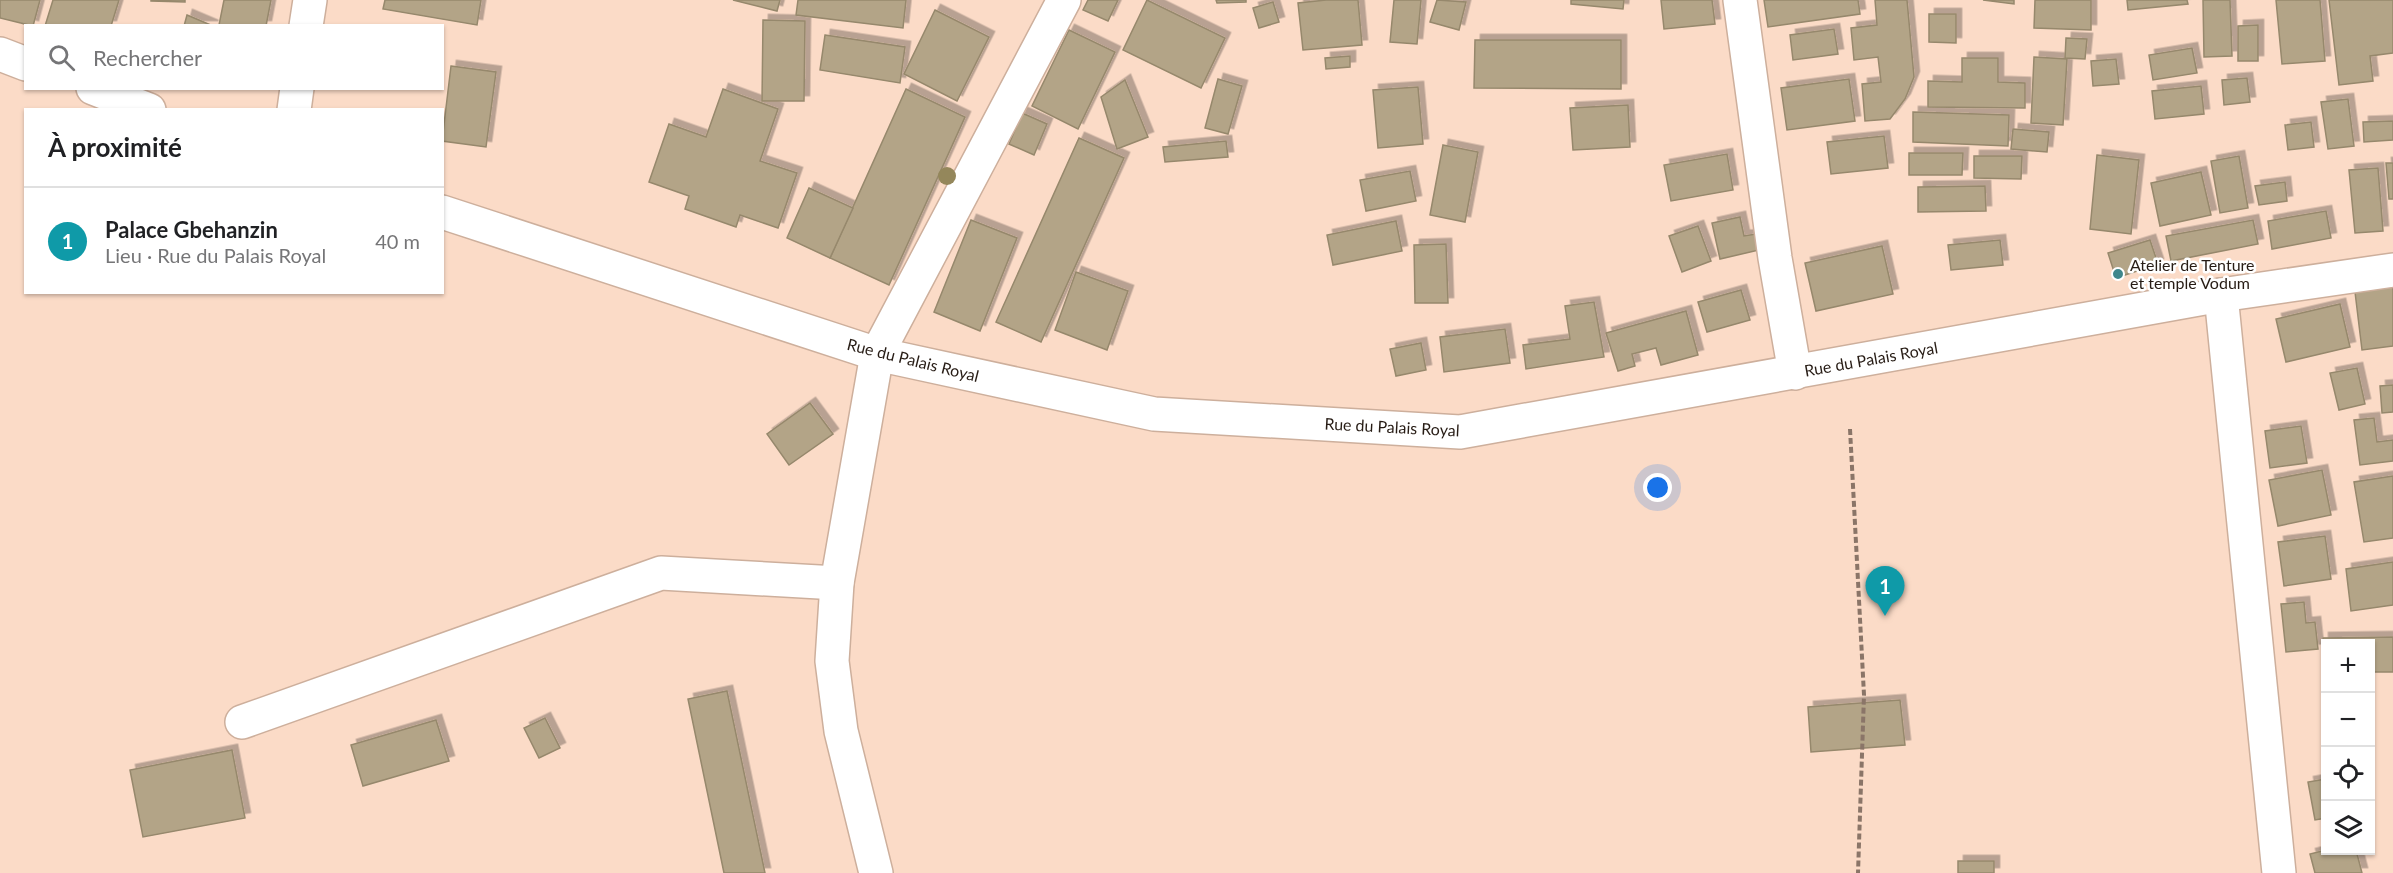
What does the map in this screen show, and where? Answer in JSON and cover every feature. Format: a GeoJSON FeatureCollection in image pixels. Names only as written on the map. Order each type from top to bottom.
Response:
{"type":"FeatureCollection","features":[{"type":"Feature","properties":{"kind":"street"},"geometry":{"type":"LineString","coordinates":[[306,24],[310,0]]}},
{"type":"Feature","properties":{"kind":"street"},"geometry":{"type":"LineString","coordinates":[[876,873],[841,731],[832,662],[837,584],[877,354],[1064,0]]}},
{"type":"Feature","properties":{"kind":"street"},"geometry":{"type":"LineString","coordinates":[[1740,0],[1775,258],[1795,373]]}},
{"type":"Feature","properties":{"kind":"street"},"geometry":{"type":"LineString","coordinates":[[0,54],[24,63]]}},
{"type":"Feature","properties":{"kind":"street"},"geometry":{"type":"LineString","coordinates":[[98,90],[144,108]]}},
{"type":"Feature","properties":{"kind":"street"},"geometry":{"type":"LineString","coordinates":[[294,108],[297,90]]}},
{"type":"Feature","properties":{"kind":"street","name":"Rue du Palais Royal"},"geometry":{"type":"LineString","coordinates":[[444,213],[877,354],[1154,414],[1460,432],[2221,295],[2393,270]]}},
{"type":"Feature","properties":{"kind":"street"},"geometry":{"type":"LineString","coordinates":[[2221,295],[2279,873]]}},
{"type":"Feature","properties":{"kind":"street"},"geometry":{"type":"LineString","coordinates":[[242,722],[661,573],[837,584]]}},
{"type":"Feature","properties":{"kind":"path"},"geometry":{"type":"LineString","coordinates":[[1850,429],[1864,695],[1858,873]]}},
{"type":"Feature","properties":{"kind":"building"},"geometry":{"type":"Polygon","coordinates":[[[0,0],[40,0],[34,24],[0,18],[0,0]]]}},
{"type":"Feature","properties":{"kind":"building"},"geometry":{"type":"Polygon","coordinates":[[[53,0],[119,0],[112,24],[46,24],[53,0]]]}},
{"type":"Feature","properties":{"kind":"building"},"geometry":{"type":"Polygon","coordinates":[[[185,0],[185,2],[151,1],[185,0]]]}},
{"type":"Feature","properties":{"kind":"building"},"geometry":{"type":"Polygon","coordinates":[[[224,0],[271,0],[266,24],[219,24],[224,0]]]}},
{"type":"Feature","properties":{"kind":"building"},"geometry":{"type":"Polygon","coordinates":[[[385,0],[481,0],[477,25],[383,9],[385,0]]]}},
{"type":"Feature","properties":{"kind":"building"},"geometry":{"type":"Polygon","coordinates":[[[733,0],[780,0],[777,11],[733,0]]]}},
{"type":"Feature","properties":{"kind":"building"},"geometry":{"type":"Polygon","coordinates":[[[798,0],[906,0],[903,28],[796,15],[798,0]]]}},
{"type":"Feature","properties":{"kind":"building"},"geometry":{"type":"Polygon","coordinates":[[[1088,0],[1118,0],[1108,21],[1083,10],[1088,0]]]}},
{"type":"Feature","properties":{"kind":"building"},"geometry":{"type":"Polygon","coordinates":[[[1147,0],[1225,38],[1201,88],[1123,50],[1147,0]]]}},
{"type":"Feature","properties":{"kind":"building"},"geometry":{"type":"Polygon","coordinates":[[[1216,0],[1246,0],[1246,2],[1217,3],[1216,0]]]}},
{"type":"Feature","properties":{"kind":"building"},"geometry":{"type":"Polygon","coordinates":[[[1358,0],[1362,45],[1303,50],[1298,3],[1358,0]]]}},
{"type":"Feature","properties":{"kind":"building"},"geometry":{"type":"Polygon","coordinates":[[[1394,0],[1421,0],[1417,44],[1390,42],[1394,0]]]}},
{"type":"Feature","properties":{"kind":"building"},"geometry":{"type":"Polygon","coordinates":[[[1437,0],[1466,2],[1459,30],[1430,22],[1437,0]]]}},
{"type":"Feature","properties":{"kind":"building"},"geometry":{"type":"Polygon","coordinates":[[[1571,0],[1624,0],[1623,9],[1571,4],[1571,0]]]}},
{"type":"Feature","properties":{"kind":"building"},"geometry":{"type":"Polygon","coordinates":[[[1661,0],[1712,0],[1715,24],[1664,29],[1661,0]]]}},
{"type":"Feature","properties":{"kind":"building"},"geometry":{"type":"Polygon","coordinates":[[[1764,0],[1858,0],[1860,14],[1768,27],[1764,0]]]}},
{"type":"Feature","properties":{"kind":"building"},"geometry":{"type":"Polygon","coordinates":[[[1875,0],[1907,0],[1914,77],[1905,99],[1890,119],[1865,121],[1862,84],[1881,82],[1878,57],[1854,60],[1851,28],[1877,25],[1875,0]]]}},
{"type":"Feature","properties":{"kind":"building"},"geometry":{"type":"Polygon","coordinates":[[[1983,0],[2014,0],[2014,4],[1983,0]]]}},
{"type":"Feature","properties":{"kind":"building"},"geometry":{"type":"Polygon","coordinates":[[[2035,0],[2091,0],[2091,30],[2034,28],[2035,0]]]}},
{"type":"Feature","properties":{"kind":"building"},"geometry":{"type":"Polygon","coordinates":[[[2127,0],[2187,0],[2188,4],[2128,10],[2127,0]]]}},
{"type":"Feature","properties":{"kind":"building"},"geometry":{"type":"Polygon","coordinates":[[[2203,0],[2230,0],[2232,56],[2204,57],[2203,0]]]}},
{"type":"Feature","properties":{"kind":"building"},"geometry":{"type":"Polygon","coordinates":[[[2276,0],[2320,0],[2325,61],[2282,64],[2276,0]]]}},
{"type":"Feature","properties":{"kind":"building"},"geometry":{"type":"Polygon","coordinates":[[[2329,0],[2393,0],[2393,53],[2370,56],[2373,81],[2339,85],[2329,0]]]}},
{"type":"Feature","properties":{"kind":"building"},"geometry":{"type":"Polygon","coordinates":[[[1273,2],[1279,22],[1259,28],[1253,8],[1273,2]]]}},
{"type":"Feature","properties":{"kind":"building"},"geometry":{"type":"Polygon","coordinates":[[[935,10],[989,37],[957,101],[904,74],[935,10]]]}},
{"type":"Feature","properties":{"kind":"building"},"geometry":{"type":"Polygon","coordinates":[[[1929,14],[1956,14],[1956,43],[1929,42],[1929,14]]]}},
{"type":"Feature","properties":{"kind":"building"},"geometry":{"type":"Polygon","coordinates":[[[187,15],[208,24],[185,24],[187,15]]]}},
{"type":"Feature","properties":{"kind":"building"},"geometry":{"type":"Polygon","coordinates":[[[763,20],[805,21],[804,101],[762,101],[763,20]]]}},
{"type":"Feature","properties":{"kind":"building"},"geometry":{"type":"Polygon","coordinates":[[[2258,25],[2258,61],[2238,61],[2238,26],[2258,25]]]}},
{"type":"Feature","properties":{"kind":"building"},"geometry":{"type":"Polygon","coordinates":[[[1834,29],[1838,54],[1793,60],[1790,35],[1834,29]]]}},
{"type":"Feature","properties":{"kind":"building"},"geometry":{"type":"Polygon","coordinates":[[[1069,30],[1115,52],[1078,129],[1032,106],[1069,30]]]}},
{"type":"Feature","properties":{"kind":"building"},"geometry":{"type":"Polygon","coordinates":[[[825,35],[905,47],[900,83],[820,70],[825,35]]]}},
{"type":"Feature","properties":{"kind":"building"},"geometry":{"type":"Polygon","coordinates":[[[2066,38],[2087,39],[2085,59],[2065,58],[2066,38]]]}},
{"type":"Feature","properties":{"kind":"building"},"geometry":{"type":"Polygon","coordinates":[[[1475,40],[1621,40],[1621,89],[1474,88],[1475,40]]]}},
{"type":"Feature","properties":{"kind":"building"},"geometry":{"type":"Polygon","coordinates":[[[2192,48],[2197,73],[2153,80],[2149,55],[2192,48]]]}},
{"type":"Feature","properties":{"kind":"building"},"geometry":{"type":"Polygon","coordinates":[[[1350,56],[1350,67],[1326,69],[1325,58],[1350,56]]]}},
{"type":"Feature","properties":{"kind":"building"},"geometry":{"type":"Polygon","coordinates":[[[2034,57],[2067,59],[2063,125],[2031,123],[2034,57]]]}},
{"type":"Feature","properties":{"kind":"building"},"geometry":{"type":"Polygon","coordinates":[[[1962,58],[1998,58],[1998,82],[2025,83],[2025,108],[1928,107],[1928,81],[1962,82],[1962,58]]]}},
{"type":"Feature","properties":{"kind":"building"},"geometry":{"type":"Polygon","coordinates":[[[2116,59],[2119,84],[2093,86],[2091,61],[2116,59]]]}},
{"type":"Feature","properties":{"kind":"building"},"geometry":{"type":"Polygon","coordinates":[[[451,66],[496,72],[486,147],[444,141],[451,66]]]}},
{"type":"Feature","properties":{"kind":"building"},"geometry":{"type":"Polygon","coordinates":[[[2247,78],[2250,102],[2224,105],[2222,80],[2247,78]]]}},
{"type":"Feature","properties":{"kind":"building"},"geometry":{"type":"Polygon","coordinates":[[[1218,79],[1242,86],[1228,134],[1205,128],[1218,79]]]}},
{"type":"Feature","properties":{"kind":"building"},"geometry":{"type":"Polygon","coordinates":[[[1849,79],[1855,121],[1787,130],[1781,88],[1849,79]]]}},
{"type":"Feature","properties":{"kind":"building"},"geometry":{"type":"Polygon","coordinates":[[[1125,80],[1148,137],[1117,149],[1101,97],[1125,80]]]}},
{"type":"Feature","properties":{"kind":"building"},"geometry":{"type":"Polygon","coordinates":[[[2201,86],[2204,114],[2155,119],[2152,91],[2201,86]]]}},
{"type":"Feature","properties":{"kind":"building"},"geometry":{"type":"Polygon","coordinates":[[[1418,87],[1423,144],[1378,148],[1373,90],[1418,87]]]}},
{"type":"Feature","properties":{"kind":"building"},"geometry":{"type":"Polygon","coordinates":[[[723,89],[778,109],[760,161],[797,173],[778,228],[740,215],[736,227],[685,209],[689,196],[649,182],[669,124],[706,137],[723,89]]]}},
{"type":"Feature","properties":{"kind":"building"},"geometry":{"type":"Polygon","coordinates":[[[906,89],[965,117],[889,285],[830,258],[906,89]]]}},
{"type":"Feature","properties":{"kind":"building"},"geometry":{"type":"Polygon","coordinates":[[[2348,99],[2354,146],[2328,149],[2321,102],[2348,99]]]}},
{"type":"Feature","properties":{"kind":"building"},"geometry":{"type":"Polygon","coordinates":[[[1628,105],[1630,147],[1573,150],[1570,108],[1628,105]]]}},
{"type":"Feature","properties":{"kind":"building"},"geometry":{"type":"Polygon","coordinates":[[[1913,112],[2009,115],[2008,146],[1913,142],[1913,112]]]}},
{"type":"Feature","properties":{"kind":"building"},"geometry":{"type":"Polygon","coordinates":[[[1022,113],[1047,124],[1034,155],[1009,144],[1022,113]]]}},
{"type":"Feature","properties":{"kind":"building"},"geometry":{"type":"Polygon","coordinates":[[[2393,121],[2393,140],[2364,142],[2363,122],[2393,121]]]}},
{"type":"Feature","properties":{"kind":"building"},"geometry":{"type":"Polygon","coordinates":[[[2311,122],[2314,147],[2288,150],[2285,125],[2311,122]]]}},
{"type":"Feature","properties":{"kind":"building"},"geometry":{"type":"Polygon","coordinates":[[[2013,129],[2049,132],[2047,152],[2011,149],[2013,129]]]}},
{"type":"Feature","properties":{"kind":"building"},"geometry":{"type":"Polygon","coordinates":[[[1884,136],[1888,168],[1831,174],[1827,142],[1884,136]]]}},
{"type":"Feature","properties":{"kind":"building"},"geometry":{"type":"Polygon","coordinates":[[[1079,138],[1124,158],[1041,342],[996,322],[1079,138]]]}},
{"type":"Feature","properties":{"kind":"building"},"geometry":{"type":"Polygon","coordinates":[[[1226,141],[1228,157],[1165,162],[1163,147],[1226,141]]]}},
{"type":"Feature","properties":{"kind":"building"},"geometry":{"type":"Polygon","coordinates":[[[1443,145],[1478,152],[1465,222],[1430,215],[1443,145]]]}},
{"type":"Feature","properties":{"kind":"building"},"geometry":{"type":"Polygon","coordinates":[[[1909,153],[1963,153],[1962,175],[1909,175],[1909,153]]]}},
{"type":"Feature","properties":{"kind":"building"},"geometry":{"type":"Polygon","coordinates":[[[1727,154],[1733,190],[1671,201],[1664,165],[1727,154]]]}},
{"type":"Feature","properties":{"kind":"building"},"geometry":{"type":"Polygon","coordinates":[[[2097,155],[2139,160],[2131,234],[2090,229],[2097,155]]]}},
{"type":"Feature","properties":{"kind":"building"},"geometry":{"type":"Polygon","coordinates":[[[1974,156],[2022,156],[2021,179],[1974,178],[1974,156]]]}},
{"type":"Feature","properties":{"kind":"building"},"geometry":{"type":"Polygon","coordinates":[[[2239,156],[2248,208],[2220,213],[2211,161],[2239,156]]]}},
{"type":"Feature","properties":{"kind":"building"},"geometry":{"type":"Polygon","coordinates":[[[2386,163],[2393,163],[2393,199],[2389,199],[2386,163]]]}},
{"type":"Feature","properties":{"kind":"building"},"geometry":{"type":"Polygon","coordinates":[[[2378,168],[2383,231],[2355,233],[2349,170],[2378,168]]]}},
{"type":"Feature","properties":{"kind":"building"},"geometry":{"type":"Polygon","coordinates":[[[1410,171],[1416,201],[1366,211],[1360,180],[1410,171]]]}},
{"type":"Feature","properties":{"kind":"building"},"geometry":{"type":"Polygon","coordinates":[[[2201,172],[2211,215],[2160,226],[2151,183],[2201,172]]]}},
{"type":"Feature","properties":{"kind":"building"},"geometry":{"type":"Polygon","coordinates":[[[2285,182],[2287,201],[2259,205],[2255,186],[2285,182]]]}},
{"type":"Feature","properties":{"kind":"building"},"geometry":{"type":"Polygon","coordinates":[[[1985,186],[1986,211],[1918,212],[1918,187],[1985,186]]]}},
{"type":"Feature","properties":{"kind":"building"},"geometry":{"type":"Polygon","coordinates":[[[809,188],[853,208],[830,258],[787,238],[809,188]]]}},
{"type":"Feature","properties":{"kind":"building"},"geometry":{"type":"Polygon","coordinates":[[[2326,211],[2331,238],[2272,249],[2268,221],[2326,211]]]}},
{"type":"Feature","properties":{"kind":"building"},"geometry":{"type":"Polygon","coordinates":[[[1740,217],[1744,236],[1756,234],[1759,250],[1720,259],[1712,223],[1740,217]]]}},
{"type":"Feature","properties":{"kind":"building"},"geometry":{"type":"Polygon","coordinates":[[[971,220],[1017,238],[980,331],[934,312],[971,220]]]}},
{"type":"Feature","properties":{"kind":"building"},"geometry":{"type":"Polygon","coordinates":[[[2253,220],[2258,244],[2171,261],[2166,236],[2253,220]]]}},
{"type":"Feature","properties":{"kind":"building"},"geometry":{"type":"Polygon","coordinates":[[[1396,221],[1402,251],[1333,265],[1327,235],[1396,221]]]}},
{"type":"Feature","properties":{"kind":"building"},"geometry":{"type":"Polygon","coordinates":[[[1698,226],[1711,261],[1682,272],[1669,236],[1698,226]]]}},
{"type":"Feature","properties":{"kind":"building"},"geometry":{"type":"Polygon","coordinates":[[[2000,240],[2003,265],[1951,270],[1948,245],[2000,240]]]}},
{"type":"Feature","properties":{"kind":"building"},"geometry":{"type":"Polygon","coordinates":[[[2150,240],[2158,264],[2116,278],[2108,253],[2150,240]]]}},
{"type":"Feature","properties":{"kind":"building"},"geometry":{"type":"Polygon","coordinates":[[[1446,244],[1448,303],[1415,303],[1414,245],[1446,244]]]}},
{"type":"Feature","properties":{"kind":"building"},"geometry":{"type":"Polygon","coordinates":[[[1882,246],[1893,294],[1816,311],[1805,263],[1882,246]]]}},
{"type":"Feature","properties":{"kind":"building"},"geometry":{"type":"Polygon","coordinates":[[[1076,272],[1128,291],[1107,350],[1055,330],[1076,272]]]}},
{"type":"Feature","properties":{"kind":"building"},"geometry":{"type":"Polygon","coordinates":[[[2393,287],[2393,346],[2362,350],[2355,292],[2393,287]]]}},
{"type":"Feature","properties":{"kind":"building"},"geometry":{"type":"Polygon","coordinates":[[[1741,290],[1750,320],[1707,332],[1698,302],[1741,290]]]}},
{"type":"Feature","properties":{"kind":"building"},"geometry":{"type":"Polygon","coordinates":[[[1594,302],[1604,357],[1526,369],[1523,345],[1570,339],[1565,306],[1594,302]]]}},
{"type":"Feature","properties":{"kind":"building"},"geometry":{"type":"Polygon","coordinates":[[[2340,304],[2350,347],[2286,362],[2276,319],[2340,304]]]}},
{"type":"Feature","properties":{"kind":"building"},"geometry":{"type":"Polygon","coordinates":[[[1686,311],[1698,355],[1661,365],[1656,348],[1632,354],[1635,366],[1618,371],[1606,333],[1686,311]]]}},
{"type":"Feature","properties":{"kind":"building"},"geometry":{"type":"Polygon","coordinates":[[[1505,329],[1510,363],[1444,372],[1440,337],[1505,329]]]}},
{"type":"Feature","properties":{"kind":"building"},"geometry":{"type":"Polygon","coordinates":[[[1421,343],[1426,370],[1396,376],[1390,349],[1421,343]]]}},
{"type":"Feature","properties":{"kind":"building"},"geometry":{"type":"Polygon","coordinates":[[[2357,368],[2365,404],[2339,410],[2330,373],[2357,368]]]}},
{"type":"Feature","properties":{"kind":"building"},"geometry":{"type":"Polygon","coordinates":[[[2393,385],[2393,412],[2382,413],[2380,386],[2393,385]]]}},
{"type":"Feature","properties":{"kind":"building"},"geometry":{"type":"Polygon","coordinates":[[[810,403],[833,434],[789,465],[767,434],[810,403]]]}},
{"type":"Feature","properties":{"kind":"building"},"geometry":{"type":"Polygon","coordinates":[[[2374,418],[2377,442],[2393,440],[2393,461],[2360,465],[2354,420],[2374,418]]]}},
{"type":"Feature","properties":{"kind":"building"},"geometry":{"type":"Polygon","coordinates":[[[2301,426],[2307,463],[2270,468],[2265,431],[2301,426]]]}},
{"type":"Feature","properties":{"kind":"building"},"geometry":{"type":"Polygon","coordinates":[[[2322,470],[2331,515],[2278,526],[2269,480],[2322,470]]]}},
{"type":"Feature","properties":{"kind":"building"},"geometry":{"type":"Polygon","coordinates":[[[2393,476],[2393,538],[2364,542],[2354,482],[2393,476]]]}},
{"type":"Feature","properties":{"kind":"building"},"geometry":{"type":"Polygon","coordinates":[[[2325,536],[2331,579],[2284,586],[2278,542],[2325,536]]]}},
{"type":"Feature","properties":{"kind":"building"},"geometry":{"type":"Polygon","coordinates":[[[2393,562],[2393,605],[2351,611],[2346,569],[2393,562]]]}},
{"type":"Feature","properties":{"kind":"building"},"geometry":{"type":"Polygon","coordinates":[[[2304,602],[2306,623],[2315,622],[2318,649],[2286,652],[2281,604],[2304,602]]]}},
{"type":"Feature","properties":{"kind":"building"},"geometry":{"type":"Polygon","coordinates":[[[2393,637],[2393,672],[2375,672],[2375,639],[2323,638],[2393,637]]]}},
{"type":"Feature","properties":{"kind":"building"},"geometry":{"type":"Polygon","coordinates":[[[727,691],[765,873],[724,873],[688,699],[727,691]]]}},
{"type":"Feature","properties":{"kind":"building"},"geometry":{"type":"Polygon","coordinates":[[[1900,700],[1905,745],[1811,752],[1808,707],[1900,700]]]}},
{"type":"Feature","properties":{"kind":"building"},"geometry":{"type":"Polygon","coordinates":[[[545,718],[560,748],[539,758],[524,728],[545,718]]]}},
{"type":"Feature","properties":{"kind":"building"},"geometry":{"type":"Polygon","coordinates":[[[436,720],[449,761],[363,786],[351,745],[436,720]]]}},
{"type":"Feature","properties":{"kind":"building"},"geometry":{"type":"Polygon","coordinates":[[[232,750],[245,818],[143,837],[130,770],[232,750]]]}},
{"type":"Feature","properties":{"kind":"building"},"geometry":{"type":"Polygon","coordinates":[[[2321,780],[2321,819],[2315,820],[2308,782],[2321,780]]]}},
{"type":"Feature","properties":{"kind":"building"},"geometry":{"type":"Polygon","coordinates":[[[2321,851],[2321,855],[2357,855],[2362,873],[2315,873],[2310,854],[2321,851]]]}},
{"type":"Feature","properties":{"kind":"building"},"geometry":{"type":"Polygon","coordinates":[[[1958,861],[1994,861],[1994,873],[1958,873],[1958,861]]]}},
{"type":"Feature","properties":{"kind":"place","name":"Atelier de Tenture et temple Vodum"},"geometry":{"type":"Point","coordinates":[2118,274]}},
{"type":"Feature","properties":{"kind":"place","name":"Palace Gbehanzin"},"geometry":{"type":"Point","coordinates":[1885,616]}}]}
